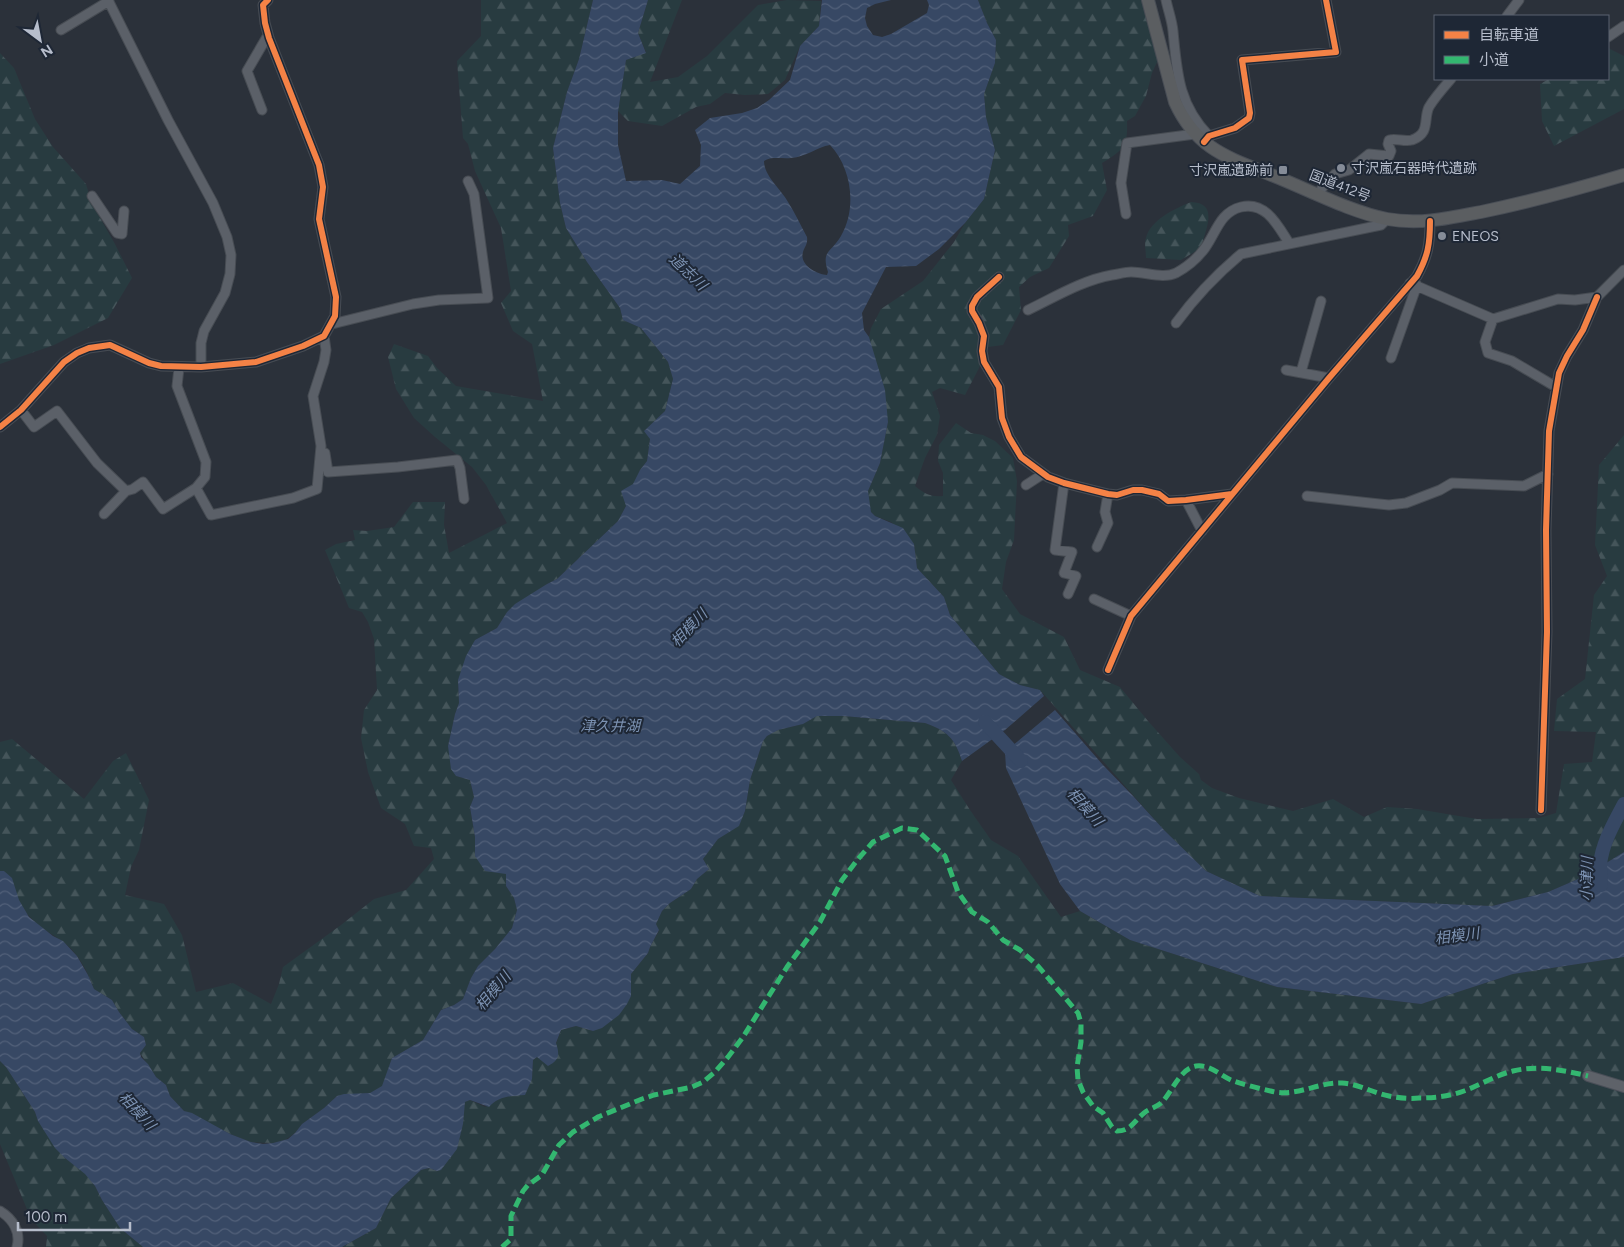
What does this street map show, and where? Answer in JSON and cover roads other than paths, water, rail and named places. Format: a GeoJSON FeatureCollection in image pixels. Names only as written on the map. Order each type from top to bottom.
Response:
{"type":"FeatureCollection","features":[{"type":"Feature","properties":{"kind":"highway","name":"国道412号"},"geometry":{"type":"LineString","coordinates":[[1148,0],[1175,102],[1181,115],[1202,137],[1231,159],[1365,212],[1387,219],[1430,221],[1502,208],[1624,175]]}},
{"type":"Feature","properties":{"kind":"main road"},"geometry":{"type":"LineString","coordinates":[[1588,1076],[1624,1086]]}},
{"type":"Feature","properties":{"kind":"street"},"geometry":{"type":"LineString","coordinates":[[0,427],[21,410],[64,362],[77,353],[89,348],[110,345],[149,363],[179,368],[256,362],[303,346],[324,336],[332,324],[335,316],[336,297],[319,219],[323,187],[321,176],[268,34],[262,5],[268,0]]}},
{"type":"Feature","properties":{"kind":"street"},"geometry":{"type":"LineString","coordinates":[[1166,0],[1172,25],[1175,62],[1182,94],[1202,137]]}},
{"type":"Feature","properties":{"kind":"street"},"geometry":{"type":"LineString","coordinates":[[1126,214],[1120,183],[1127,143],[1202,137],[1235,128],[1249,118],[1250,113],[1242,60],[1336,52],[1326,0]]}},
{"type":"Feature","properties":{"kind":"street"},"geometry":{"type":"LineString","coordinates":[[1507,15],[1518,0]]}},
{"type":"Feature","properties":{"kind":"street"},"geometry":{"type":"LineString","coordinates":[[61,30],[109,1],[168,120],[213,203],[227,237],[231,255],[230,274],[225,293],[204,331],[201,344],[201,367]]}},
{"type":"Feature","properties":{"kind":"street"},"geometry":{"type":"LineString","coordinates":[[1609,36],[1624,26]]}},
{"type":"Feature","properties":{"kind":"street"},"geometry":{"type":"LineString","coordinates":[[262,110],[247,71],[268,34]]}},
{"type":"Feature","properties":{"kind":"street"},"geometry":{"type":"LineString","coordinates":[[1319,195],[1322,188],[1335,174],[1349,170],[1368,154],[1389,156],[1391,151],[1388,144],[1389,140],[1395,138],[1408,141],[1421,134],[1426,125],[1428,108],[1450,80]]}},
{"type":"Feature","properties":{"kind":"street"},"geometry":{"type":"LineString","coordinates":[[332,324],[430,301],[488,298],[474,194],[468,181]]}},
{"type":"Feature","properties":{"kind":"street"},"geometry":{"type":"LineString","coordinates":[[92,196],[117,233],[122,234],[124,212]]}},
{"type":"Feature","properties":{"kind":"street"},"geometry":{"type":"LineString","coordinates":[[1028,310],[1087,282],[1110,275],[1131,272],[1167,277],[1176,273],[1194,261],[1205,248],[1221,220],[1230,212],[1242,207],[1253,206],[1265,210],[1289,243]]}},
{"type":"Feature","properties":{"kind":"street"},"geometry":{"type":"LineString","coordinates":[[1176,323],[1223,268],[1241,254],[1381,225],[1387,219]]}},
{"type":"Feature","properties":{"kind":"street"},"geometry":{"type":"LineString","coordinates":[[1391,358],[1414,284],[1425,262],[1430,245],[1430,221]]}},
{"type":"Feature","properties":{"kind":"street"},"geometry":{"type":"LineString","coordinates":[[1541,810],[1548,632],[1546,530],[1549,431],[1559,373],[1567,356],[1584,330],[1597,297],[1624,270]]}},
{"type":"Feature","properties":{"kind":"street"},"geometry":{"type":"LineString","coordinates":[[999,277],[977,297],[972,306],[972,311],[984,336],[982,351],[984,362],[999,387],[1002,418],[1009,437],[1022,457],[1043,474],[1064,483],[1108,494],[1118,495],[1132,490],[1142,490],[1158,494],[1168,501],[1232,494]]}},
{"type":"Feature","properties":{"kind":"street"},"geometry":{"type":"LineString","coordinates":[[1414,284],[1493,319],[1558,299],[1575,300],[1597,297]]}},
{"type":"Feature","properties":{"kind":"street"},"geometry":{"type":"LineString","coordinates":[[1108,670],[1131,616],[1329,378],[1414,284]]}},
{"type":"Feature","properties":{"kind":"street"},"geometry":{"type":"LineString","coordinates":[[1301,372],[1321,301]]}},
{"type":"Feature","properties":{"kind":"street"},"geometry":{"type":"LineString","coordinates":[[1493,319],[1485,342],[1488,353],[1512,361],[1556,387]]}},
{"type":"Feature","properties":{"kind":"street"},"geometry":{"type":"LineString","coordinates":[[196,488],[211,515],[293,498],[317,489],[321,446],[313,396],[324,362],[326,350],[324,336]]}},
{"type":"Feature","properties":{"kind":"street"},"geometry":{"type":"LineString","coordinates":[[104,514],[126,490],[133,489],[143,482],[163,509],[196,488],[205,477],[206,462],[177,386],[179,368]]}},
{"type":"Feature","properties":{"kind":"street"},"geometry":{"type":"LineString","coordinates":[[1286,370],[1329,378]]}},
{"type":"Feature","properties":{"kind":"street"},"geometry":{"type":"LineString","coordinates":[[21,410],[34,427],[57,411],[97,463],[126,490]]}},
{"type":"Feature","properties":{"kind":"street"},"geometry":{"type":"LineString","coordinates":[[321,446],[326,454],[328,472],[398,467],[457,460],[460,468],[464,499]]}},
{"type":"Feature","properties":{"kind":"street"},"geometry":{"type":"LineString","coordinates":[[1026,485],[1043,474]]}},
{"type":"Feature","properties":{"kind":"street"},"geometry":{"type":"LineString","coordinates":[[1307,496],[1379,504],[1406,503],[1440,490],[1452,483],[1524,486],[1548,474]]}},
{"type":"Feature","properties":{"kind":"street"},"geometry":{"type":"LineString","coordinates":[[1064,483],[1055,550],[1072,552],[1064,574],[1076,576],[1068,594]]}},
{"type":"Feature","properties":{"kind":"street"},"geometry":{"type":"LineString","coordinates":[[1097,547],[1108,523],[1105,512],[1108,494]]}},
{"type":"Feature","properties":{"kind":"street"},"geometry":{"type":"LineString","coordinates":[[1186,500],[1202,531]]}},
{"type":"Feature","properties":{"kind":"street"},"geometry":{"type":"LineString","coordinates":[[1094,599],[1131,616]]}},
{"type":"Feature","properties":{"kind":"street"},"geometry":{"type":"LineString","coordinates":[[0,1211],[12,1220],[16,1228],[18,1240],[16,1247]]}},
{"type":"Feature","properties":{"kind":"water","name":"津久井湖"},"geometry":{"type":"Polygon","coordinates":[[[593,0],[648,0],[638,33],[646,53],[626,60],[618,112],[618,145],[626,181],[662,180],[680,184],[700,166],[701,145],[695,130],[710,118],[742,113],[757,108],[769,100],[790,80],[800,46],[819,26],[822,0],[891,0],[867,8],[865,18],[867,26],[873,35],[882,37],[891,34],[927,13],[929,5],[927,0],[978,0],[996,40],[995,63],[984,94],[986,117],[995,150],[984,199],[965,223],[939,249],[916,266],[886,267],[862,313],[864,330],[869,337],[885,390],[888,422],[880,463],[868,491],[871,512],[875,516],[903,528],[914,544],[917,568],[944,597],[950,615],[999,674],[1020,685],[1040,690],[1044,696],[1005,730],[962,761],[956,746],[949,736],[945,732],[925,723],[843,716],[817,716],[803,724],[778,730],[767,736],[763,741],[750,780],[745,811],[739,826],[718,839],[703,859],[709,869],[697,879],[691,889],[670,903],[662,911],[656,924],[659,930],[648,953],[631,974],[631,996],[619,1015],[602,1028],[593,1031],[576,1026],[561,1030],[556,1043],[558,1057],[548,1066],[537,1057],[533,1060],[532,1079],[525,1095],[501,1099],[489,1107],[470,1100],[465,1102],[463,1124],[457,1149],[441,1170],[437,1171],[429,1168],[421,1170],[391,1198],[376,1228],[342,1247],[143,1247],[120,1228],[95,1186],[85,1174],[55,1148],[38,1121],[35,1112],[6,1067],[0,1061],[0,871],[4,871],[12,878],[19,900],[29,917],[53,936],[63,941],[77,956],[94,989],[112,1000],[132,1029],[144,1037],[146,1045],[140,1053],[141,1057],[156,1077],[166,1085],[170,1096],[184,1111],[192,1113],[230,1134],[251,1142],[263,1144],[288,1139],[302,1124],[337,1096],[370,1093],[382,1086],[392,1058],[423,1040],[441,1010],[463,999],[478,966],[512,928],[517,910],[514,898],[506,886],[506,874],[485,871],[475,856],[475,837],[470,807],[474,797],[470,780],[456,776],[451,769],[448,746],[459,703],[458,680],[466,656],[475,640],[497,628],[507,612],[515,604],[557,579],[618,521],[626,506],[621,491],[633,484],[647,461],[650,439],[644,431],[665,411],[673,379],[668,362],[641,328],[623,320],[620,308],[587,262],[566,228],[560,203],[553,148],[567,92],[579,59],[593,0]],[[830,145],[796,157],[773,158],[764,161],[767,172],[785,197],[807,237],[802,257],[806,265],[818,273],[827,275],[826,255],[841,236],[849,214],[850,189],[843,165],[830,145]]]}},
{"type":"Feature","properties":{"kind":"water"},"geometry":{"type":"Polygon","coordinates":[[[1055,710],[1103,765],[1164,830],[1206,871],[1260,896],[1492,906],[1548,892],[1585,876],[1624,852],[1624,957],[1513,974],[1421,1004],[1277,987],[1130,940],[1080,911],[1060,884],[1006,768],[1005,752],[1055,710]]]}},
{"type":"Feature","properties":{"kind":"waterway","name":"相模川"},"geometry":{"type":"LineString","coordinates":[[985,722],[1021,761]]}},
{"type":"Feature","properties":{"kind":"waterway","name":"小津川"},"geometry":{"type":"LineString","coordinates":[[1601,885],[1600,865],[1603,849],[1624,804]]}},
{"type":"Feature","properties":{"kind":"place","name":"寸沢嵐石器時代遺跡"},"geometry":{"type":"Point","coordinates":[1341,168]}},
{"type":"Feature","properties":{"kind":"place","name":"寸沢嵐遺跡前"},"geometry":{"type":"Point","coordinates":[1283,170]}},
{"type":"Feature","properties":{"kind":"place","name":"ENEOS"},"geometry":{"type":"Point","coordinates":[1442,236]}},
{"type":"Feature","properties":{"kind":"water label","name":"道志川"},"geometry":{"type":"Point","coordinates":[688,272]}}]}
